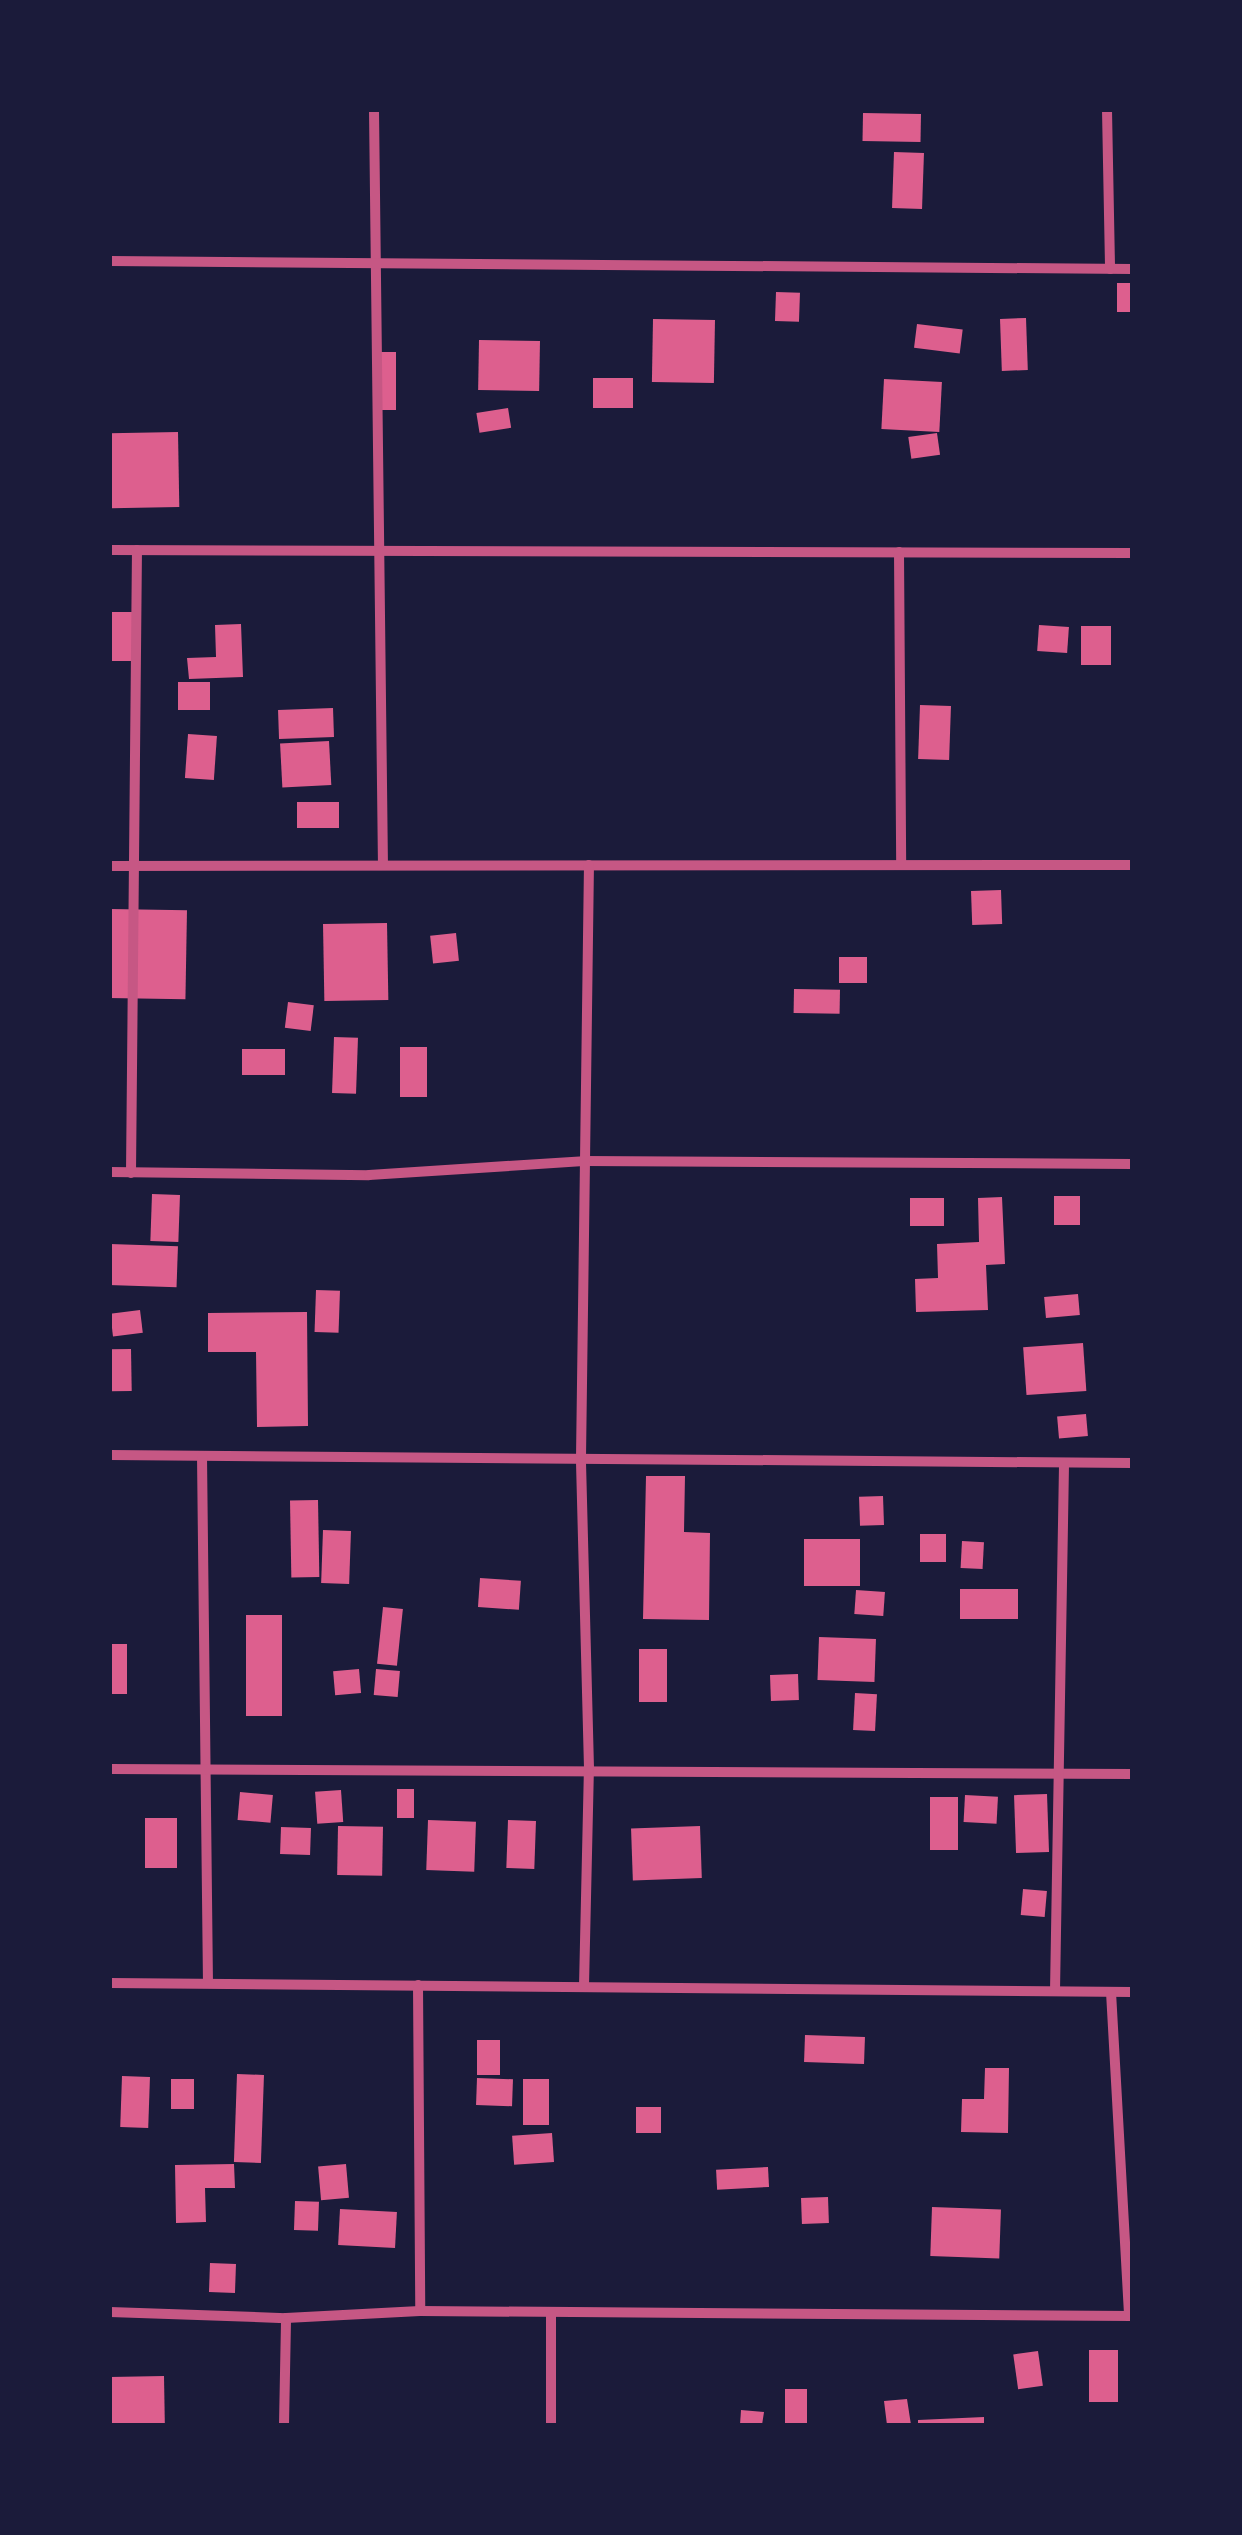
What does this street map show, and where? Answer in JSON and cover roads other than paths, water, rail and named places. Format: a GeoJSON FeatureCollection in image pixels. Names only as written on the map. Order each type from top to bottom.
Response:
{"type":"FeatureCollection","features":[{"type":"Feature","properties":{"kind":"street"},"geometry":{"type":"LineString","coordinates":[[374,110],[373,263],[383,551],[383,865]]}},
{"type":"Feature","properties":{"kind":"street"},"geometry":{"type":"LineString","coordinates":[[1108,110],[1110,269]]}},
{"type":"Feature","properties":{"kind":"street"},"geometry":{"type":"LineString","coordinates":[[110,261],[1132,269]]}},
{"type":"Feature","properties":{"kind":"street"},"geometry":{"type":"LineString","coordinates":[[110,550],[1132,553]]}},
{"type":"Feature","properties":{"kind":"street"},"geometry":{"type":"LineString","coordinates":[[131,1173],[137,550]]}},
{"type":"Feature","properties":{"kind":"street"},"geometry":{"type":"LineString","coordinates":[[899,552],[901,865]]}},
{"type":"Feature","properties":{"kind":"street"},"geometry":{"type":"LineString","coordinates":[[584,1986],[589,1768],[581,1458],[589,865]]}},
{"type":"Feature","properties":{"kind":"street"},"geometry":{"type":"LineString","coordinates":[[110,866],[1132,865]]}},
{"type":"Feature","properties":{"kind":"street"},"geometry":{"type":"LineString","coordinates":[[110,1172],[370,1175],[584,1161],[1132,1164]]}},
{"type":"Feature","properties":{"kind":"street"},"geometry":{"type":"LineString","coordinates":[[110,1455],[1132,1463]]}},
{"type":"Feature","properties":{"kind":"street"},"geometry":{"type":"LineString","coordinates":[[202,1456],[208,1982]]}},
{"type":"Feature","properties":{"kind":"street"},"geometry":{"type":"LineString","coordinates":[[1055,1991],[1064,1463]]}},
{"type":"Feature","properties":{"kind":"street"},"geometry":{"type":"LineString","coordinates":[[110,1769],[589,1768],[1132,1774]]}},
{"type":"Feature","properties":{"kind":"street"},"geometry":{"type":"LineString","coordinates":[[110,1983],[1132,1992]]}},
{"type":"Feature","properties":{"kind":"street"},"geometry":{"type":"LineString","coordinates":[[418,1985],[420,2311]]}},
{"type":"Feature","properties":{"kind":"street"},"geometry":{"type":"LineString","coordinates":[[110,2312],[286,2318],[420,2311],[1131,2316],[1111,1992]]}},
{"type":"Feature","properties":{"kind":"street"},"geometry":{"type":"LineString","coordinates":[[552,2312],[552,2425]]}},
{"type":"Feature","properties":{"kind":"street"},"geometry":{"type":"LineString","coordinates":[[284,2425],[286,2318]]}}]}
